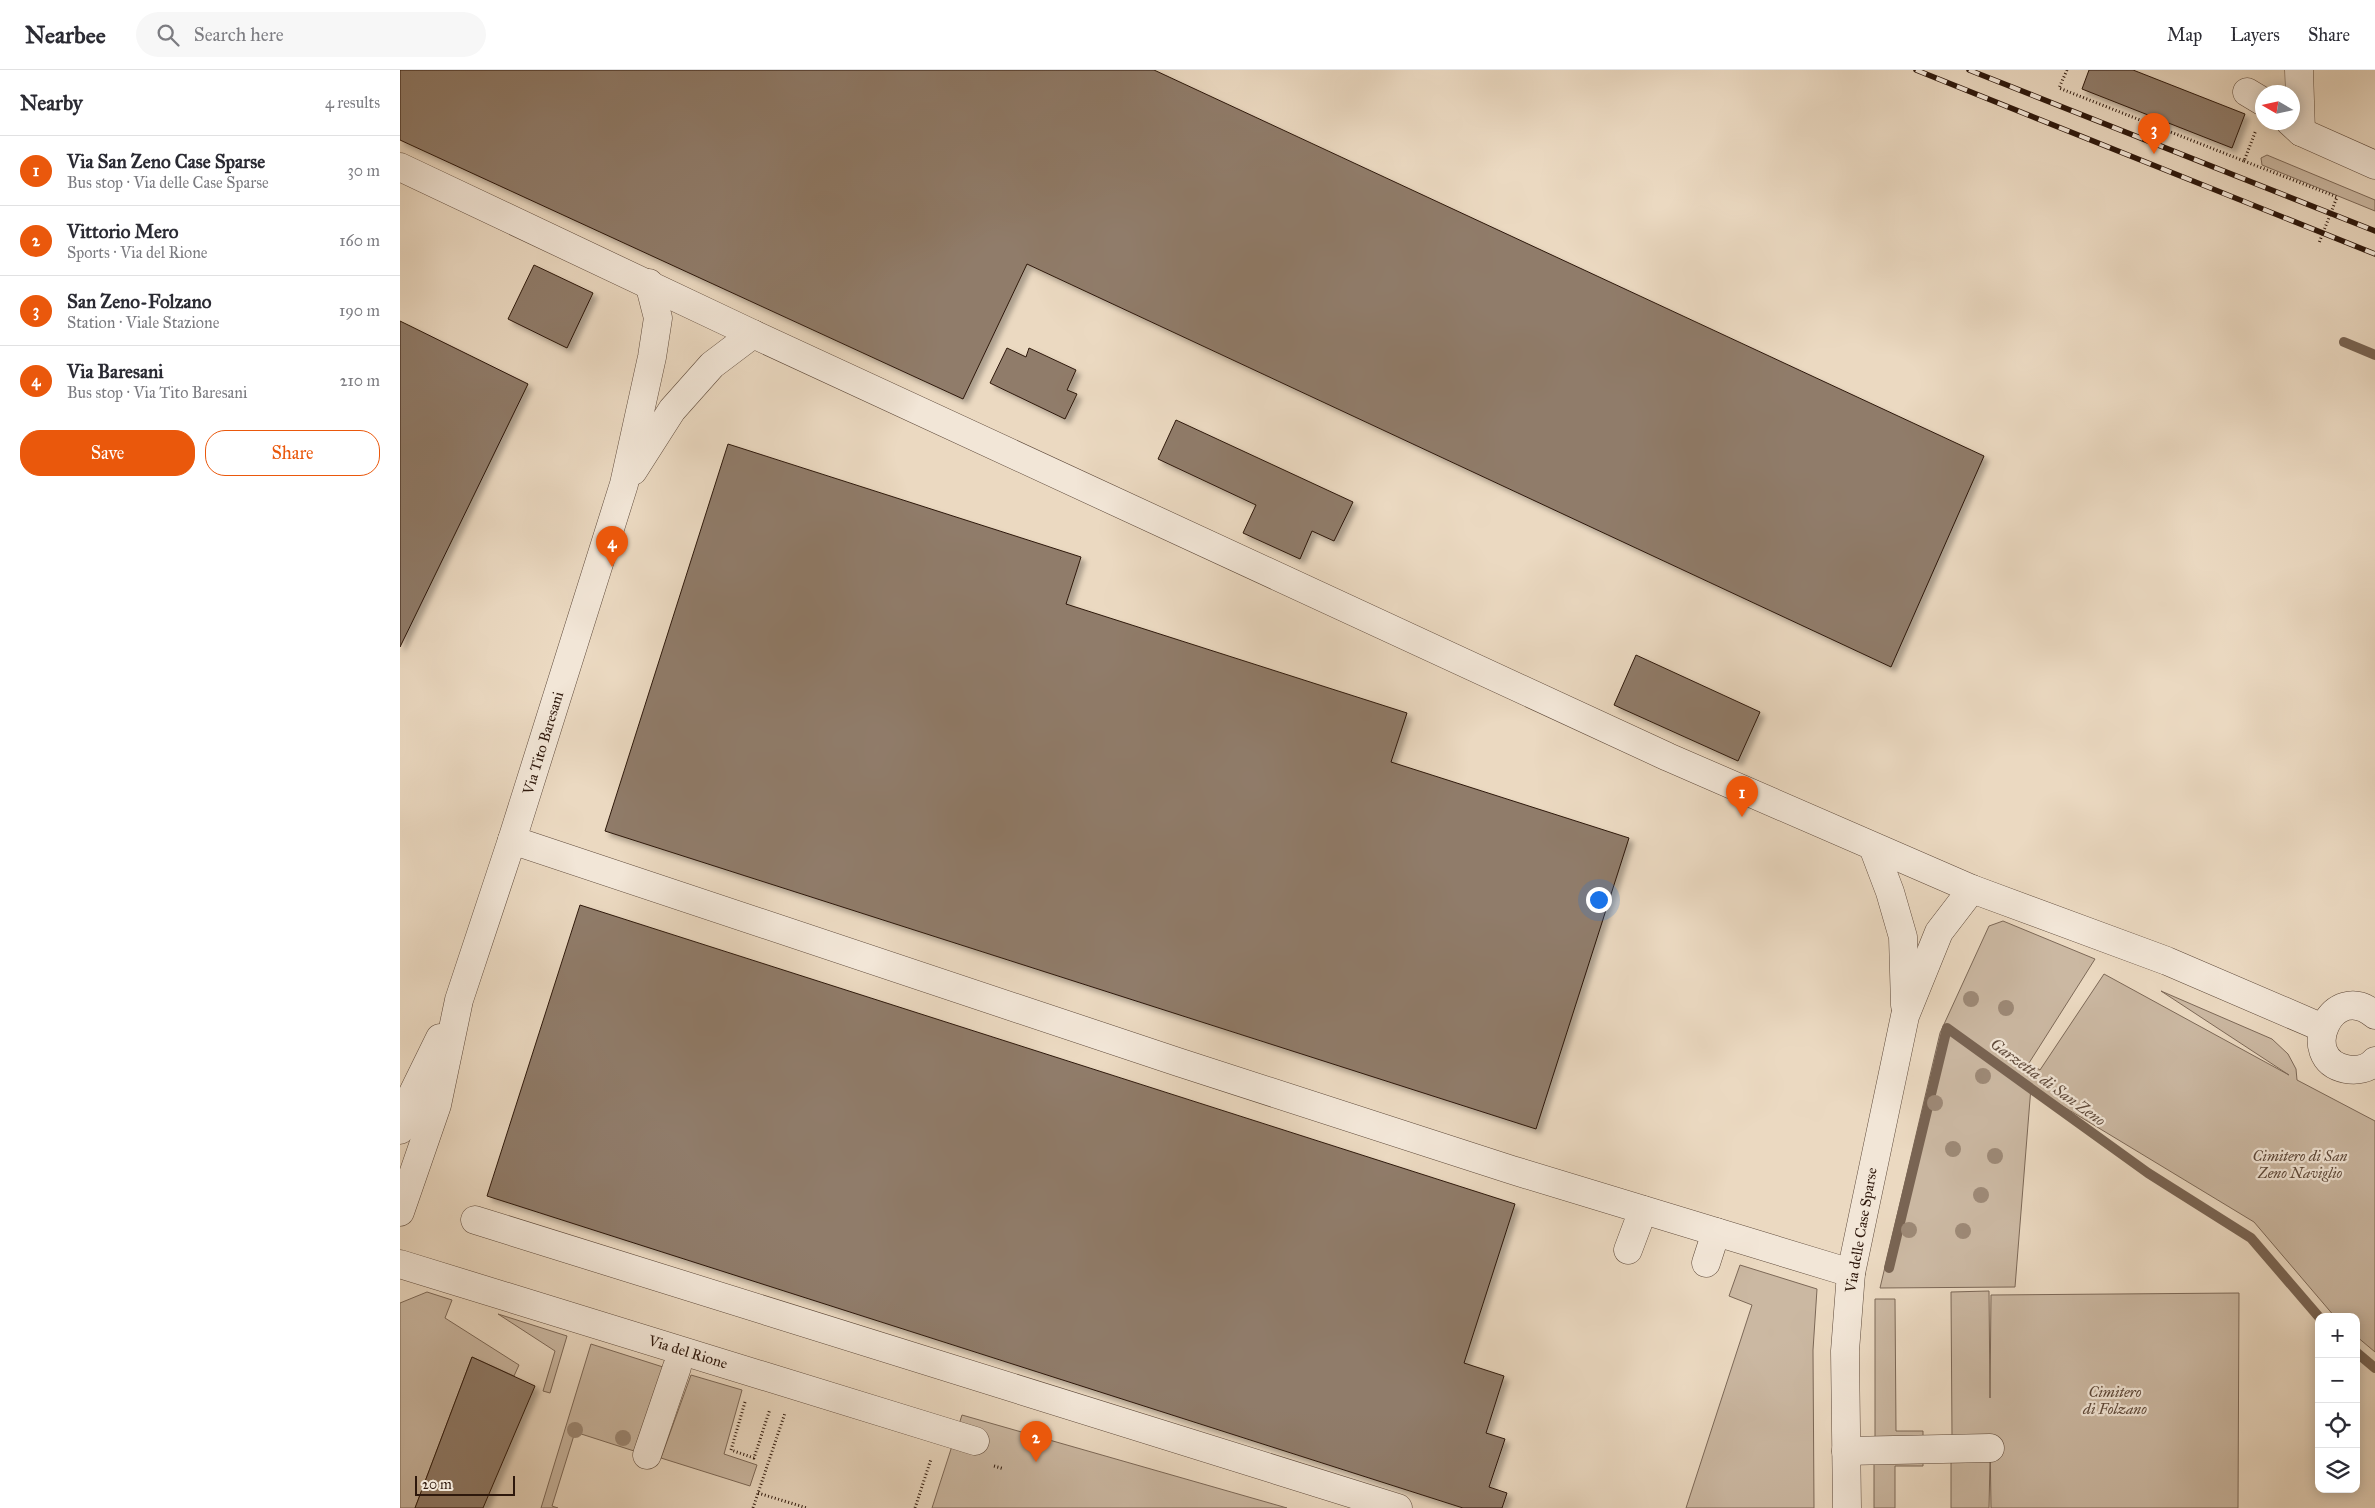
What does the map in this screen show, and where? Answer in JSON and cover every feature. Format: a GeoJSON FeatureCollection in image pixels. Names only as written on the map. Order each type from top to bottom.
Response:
{"type":"FeatureCollection","features":[{"type":"Feature","properties":{"kind":"street"},"geometry":{"type":"LineString","coordinates":[[2298,85],[2299,70]]}},
{"type":"Feature","properties":{"kind":"street"},"geometry":{"type":"LineString","coordinates":[[2300,129],[2375,165]]}},
{"type":"Feature","properties":{"kind":"street"},"geometry":{"type":"LineString","coordinates":[[400,167],[753,334],[1668,758],[1972,889],[2167,961],[2323,1028]]}},
{"type":"Feature","properties":{"kind":"street","name":"Via Tito Baresani"},"geometry":{"type":"LineString","coordinates":[[400,1212],[437,1105],[459,1000],[512,840],[624,484],[652,357],[658,318],[649,284]]}},
{"type":"Feature","properties":{"kind":"street","name":"Via Tito Baresani"},"geometry":{"type":"LineString","coordinates":[[624,484],[672,410],[712,365],[753,334]]}},
{"type":"Feature","properties":{"kind":"street"},"geometry":{"type":"LineString","coordinates":[[512,840],[1178,1062],[1512,1170],[1851,1273]]}},
{"type":"Feature","properties":{"kind":"street","name":"Via delle Case Sparse"},"geometry":{"type":"LineString","coordinates":[[1873,847],[1890,892],[1903,937],[1905,1016]]}},
{"type":"Feature","properties":{"kind":"street","name":"Via delle Case Sparse"},"geometry":{"type":"LineString","coordinates":[[1847,1508],[1845,1351],[1851,1273],[1905,1016],[1939,932],[1972,889]]}},
{"type":"Feature","properties":{"kind":"street","name":"Via Tito Baresani"},"geometry":{"type":"LineString","coordinates":[[400,1130],[413,1093],[459,1000]]}},
{"type":"Feature","properties":{"kind":"street"},"geometry":{"type":"LineString","coordinates":[[2373,1008],[2357,1006],[2338,1010],[2329,1017],[2323,1028],[2322,1043],[2325,1054],[2332,1063],[2341,1068],[2352,1070],[2374,1064]]}},
{"type":"Feature","properties":{"kind":"street"},"geometry":{"type":"LineString","coordinates":[[1628,1250],[1643,1210]]}},
{"type":"Feature","properties":{"kind":"street"},"geometry":{"type":"LineString","coordinates":[[475,1220],[1398,1508]]}},
{"type":"Feature","properties":{"kind":"street"},"geometry":{"type":"LineString","coordinates":[[1706,1263],[1716,1232]]}},
{"type":"Feature","properties":{"kind":"street","name":"Via del Rione"},"geometry":{"type":"LineString","coordinates":[[400,1264],[975,1442]]}},
{"type":"Feature","properties":{"kind":"street"},"geometry":{"type":"LineString","coordinates":[[647,1455],[677,1367]]}},
{"type":"Feature","properties":{"kind":"street"},"geometry":{"type":"LineString","coordinates":[[1846,1451],[1990,1448]]}},
{"type":"Feature","properties":{"kind":"path"},"geometry":{"type":"LineString","coordinates":[[2067,70],[2059,88],[2337,197],[2319,243]]}},
{"type":"Feature","properties":{"kind":"path"},"geometry":{"type":"LineString","coordinates":[[2244,160],[2255,110]]}},
{"type":"Feature","properties":{"kind":"path"},"geometry":{"type":"LineString","coordinates":[[746,1398],[731,1450],[754,1458],[771,1406],[786,1410],[754,1508]]}},
{"type":"Feature","properties":{"kind":"path"},"geometry":{"type":"LineString","coordinates":[[758,1493],[807,1508]]}},
{"type":"Feature","properties":{"kind":"green space"},"geometry":{"type":"Polygon","coordinates":[[[2267,155],[2375,200],[2375,211],[2262,165],[2261,158],[2267,155]]]}},
{"type":"Feature","properties":{"kind":"green space","name":"Cimitero di San Zeno Naviglio"},"geometry":{"type":"Polygon","coordinates":[[[2003,921],[2095,959],[2029,1063],[2040,1070],[2104,974],[2289,1075],[2161,991],[2272,1039],[2288,1054],[2296,1069],[2297,1080],[2375,1121],[2375,1352],[2360,1339],[2360,1313],[2332,1313],[2254,1222],[2031,1087],[2015,1287],[1880,1288],[1940,1033],[1989,926],[2003,921]]]}},
{"type":"Feature","properties":{"kind":"green space"},"geometry":{"type":"Polygon","coordinates":[[[1740,1265],[1817,1289],[1813,1350],[1814,1508],[1686,1508],[1752,1305],[1729,1296],[1740,1265]]]}},
{"type":"Feature","properties":{"kind":"green space","name":"Cimitero di Folzano"},"geometry":{"type":"Polygon","coordinates":[[[1989,1291],[1990,1398],[1991,1295],[2239,1293],[2238,1508],[1991,1508],[1990,1436],[1952,1436],[1951,1292],[1989,1291]]]}},
{"type":"Feature","properties":{"kind":"green space"},"geometry":{"type":"Polygon","coordinates":[[[427,1292],[452,1300],[445,1318],[519,1365],[514,1376],[472,1357],[415,1508],[400,1508],[400,1303],[427,1292]]]}},
{"type":"Feature","properties":{"kind":"green space"},"geometry":{"type":"Polygon","coordinates":[[[1875,1299],[1895,1299],[1896,1431],[1923,1431],[1923,1438],[1875,1438],[1875,1299]]]}},
{"type":"Feature","properties":{"kind":"green space"},"geometry":{"type":"Polygon","coordinates":[[[498,1314],[567,1336],[550,1393],[543,1391],[555,1351],[498,1314]]]}},
{"type":"Feature","properties":{"kind":"green space"},"geometry":{"type":"Polygon","coordinates":[[[591,1344],[663,1367],[634,1451],[575,1432],[552,1506],[558,1508],[541,1508],[591,1344]]]}},
{"type":"Feature","properties":{"kind":"green space"},"geometry":{"type":"Polygon","coordinates":[[[691,1375],[742,1390],[724,1454],[757,1465],[750,1486],[661,1458],[691,1375]]]}},
{"type":"Feature","properties":{"kind":"green space"},"geometry":{"type":"Polygon","coordinates":[[[962,1415],[1287,1508],[932,1508],[962,1415]]]}},
{"type":"Feature","properties":{"kind":"green space"},"geometry":{"type":"Polygon","coordinates":[[[1874,1459],[1923,1459],[1923,1466],[1895,1466],[1895,1508],[1874,1508],[1874,1459]]]}},
{"type":"Feature","properties":{"kind":"green space"},"geometry":{"type":"Polygon","coordinates":[[[1951,1459],[1990,1460],[1989,1508],[1951,1508],[1951,1459]]]}},
{"type":"Feature","properties":{"kind":"building"},"geometry":{"type":"Polygon","coordinates":[[[400,70],[1154,70],[1984,456],[1891,667],[1027,264],[963,399],[400,140],[400,70]]]}},
{"type":"Feature","properties":{"kind":"building"},"geometry":{"type":"Polygon","coordinates":[[[2089,70],[2133,70],[2245,114],[2232,148],[2082,89],[2089,70]]]}},
{"type":"Feature","properties":{"kind":"building"},"geometry":{"type":"Polygon","coordinates":[[[534,265],[593,293],[567,348],[508,319],[534,265]]]}},
{"type":"Feature","properties":{"kind":"building"},"geometry":{"type":"Polygon","coordinates":[[[400,321],[528,384],[400,647],[400,321]]]}},
{"type":"Feature","properties":{"kind":"building"},"geometry":{"type":"Polygon","coordinates":[[[1007,348],[1026,357],[1029,348],[1076,370],[1067,390],[1077,394],[1065,419],[990,383],[1007,348]]]}},
{"type":"Feature","properties":{"kind":"building"},"geometry":{"type":"Polygon","coordinates":[[[1176,420],[1353,502],[1334,541],[1312,531],[1300,559],[1243,533],[1256,505],[1158,459],[1176,420]]]}},
{"type":"Feature","properties":{"kind":"building"},"geometry":{"type":"Polygon","coordinates":[[[728,444],[1081,557],[1066,604],[1407,713],[1391,762],[1629,838],[1536,1129],[605,831],[728,444]]]}},
{"type":"Feature","properties":{"kind":"building"},"geometry":{"type":"Polygon","coordinates":[[[1636,655],[1760,712],[1738,761],[1614,705],[1636,655]]]}},
{"type":"Feature","properties":{"kind":"building"},"geometry":{"type":"Polygon","coordinates":[[[580,905],[1515,1204],[1464,1363],[1504,1376],[1486,1433],[1505,1439],[1489,1487],[1507,1493],[1502,1508],[1463,1508],[487,1196],[580,905]]]}},
{"type":"Feature","properties":{"kind":"building"},"geometry":{"type":"Polygon","coordinates":[[[472,1357],[535,1386],[483,1508],[415,1508],[472,1357]]]}},
{"type":"Feature","properties":{"kind":"waterway"},"geometry":{"type":"LineString","coordinates":[[2344,342],[2375,355]]}},
{"type":"Feature","properties":{"kind":"waterway","name":"Garzetta di San Zeno"},"geometry":{"type":"LineString","coordinates":[[1889,1268],[1947,1028],[2148,1173],[2251,1238],[2316,1313]]}},
{"type":"Feature","properties":{"kind":"waterway","name":"Garzetta di San Zeno"},"geometry":{"type":"LineString","coordinates":[[2360,1355],[2375,1368]]}},
{"type":"Feature","properties":{"kind":"railway"},"geometry":{"type":"LineString","coordinates":[[1916,70],[2375,254]]}},
{"type":"Feature","properties":{"kind":"railway"},"geometry":{"type":"LineString","coordinates":[[1969,70],[2375,231]]}},
{"type":"Feature","properties":{"kind":"place","name":"San Zeno-Folzano"},"geometry":{"type":"Point","coordinates":[2154,154]}},
{"type":"Feature","properties":{"kind":"place","name":"Via Baresani"},"geometry":{"type":"Point","coordinates":[612,567]}},
{"type":"Feature","properties":{"kind":"place","name":"Via San Zeno Case Sparse"},"geometry":{"type":"Point","coordinates":[1742,817]}},
{"type":"Feature","properties":{"kind":"place","name":"Vittorio Mero"},"geometry":{"type":"Point","coordinates":[1036,1462]}}]}
